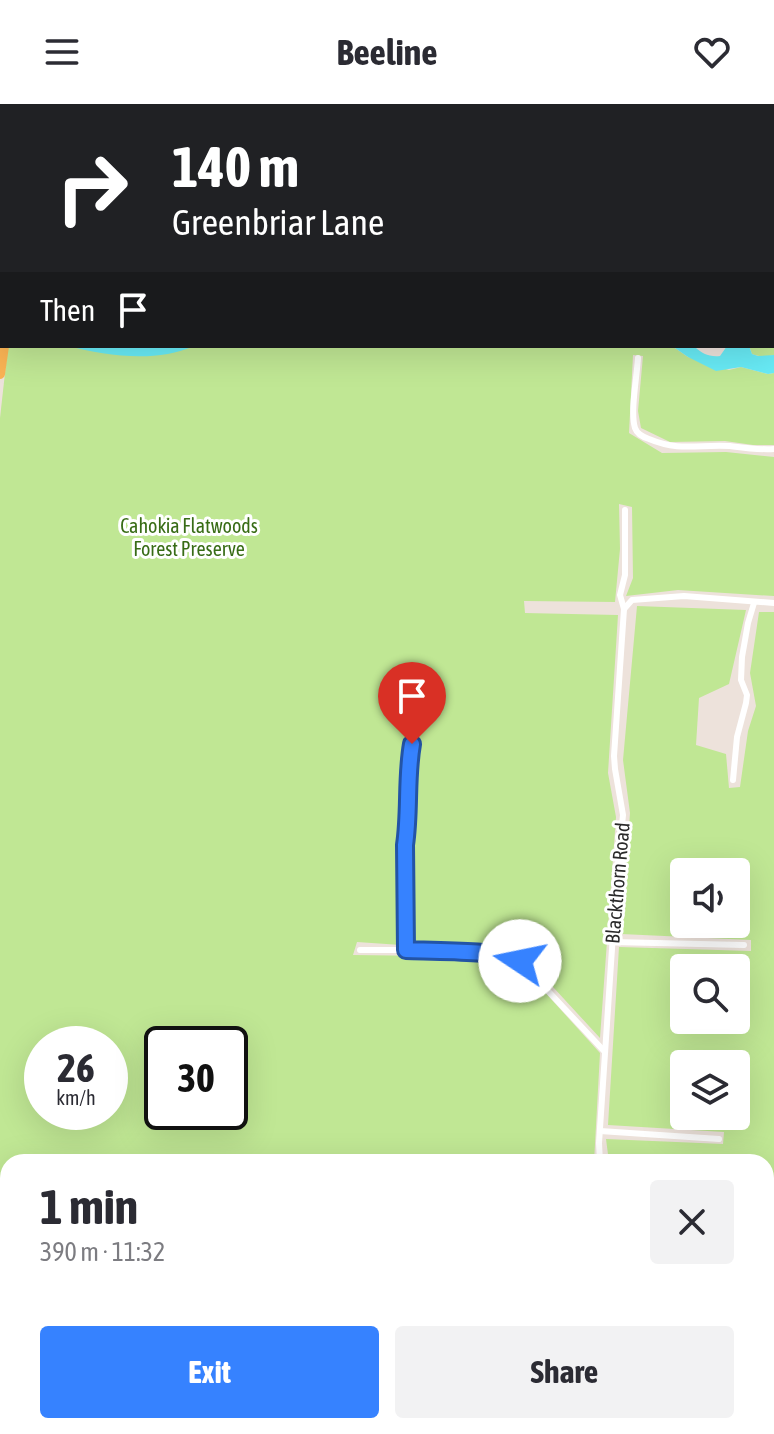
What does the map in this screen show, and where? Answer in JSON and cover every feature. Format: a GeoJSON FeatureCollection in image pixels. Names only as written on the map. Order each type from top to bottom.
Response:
{"type":"FeatureCollection","features":[{"type":"Feature","properties":{"kind":"main road"},"geometry":{"type":"LineString","coordinates":[[0,374],[4,348]]}},
{"type":"Feature","properties":{"kind":"street"},"geometry":{"type":"LineString","coordinates":[[638,358],[634,414],[635,428],[640,435],[666,446],[774,449]]}},
{"type":"Feature","properties":{"kind":"street","name":"Blackthorn Road"},"geometry":{"type":"LineString","coordinates":[[600,1154],[623,815],[614,756],[624,609],[620,595],[625,575],[625,510]]}},
{"type":"Feature","properties":{"kind":"street"},"geometry":{"type":"LineString","coordinates":[[624,609],[632,600],[684,596],[774,603]]}},
{"type":"Feature","properties":{"kind":"street"},"geometry":{"type":"LineString","coordinates":[[733,780],[738,733],[747,695],[741,680],[742,657],[754,603]]}},
{"type":"Feature","properties":{"kind":"street"},"geometry":{"type":"LineString","coordinates":[[406,950],[405,845],[412,744]]}},
{"type":"Feature","properties":{"kind":"street"},"geometry":{"type":"LineString","coordinates":[[612,942],[744,945]]}},
{"type":"Feature","properties":{"kind":"street"},"geometry":{"type":"LineString","coordinates":[[360,950],[513,957],[605,1052]]}},
{"type":"Feature","properties":{"kind":"street"},"geometry":{"type":"LineString","coordinates":[[600,1131],[719,1139]]}},
{"type":"Feature","properties":{"kind":"green space","name":"Cahokia Flatwoods Forest Preserve"},"geometry":{"type":"Polygon","coordinates":[[[8,348],[675,348],[688,357],[729,370],[741,367],[774,373],[774,445],[725,441],[670,442],[641,428],[638,411],[643,356],[633,355],[629,433],[662,453],[726,452],[774,457],[774,596],[678,590],[626,596],[633,578],[632,507],[619,504],[620,549],[615,602],[524,601],[525,613],[618,615],[608,773],[616,817],[600,1038],[518,949],[413,944],[416,782],[420,743],[409,737],[398,846],[401,945],[357,942],[353,955],[513,957],[600,1053],[594,1154],[0,1154],[0,418],[8,348]]]}},
{"type":"Feature","properties":{"kind":"green space"},"geometry":{"type":"Polygon","coordinates":[[[750,348],[774,348],[774,355],[752,354],[750,348]]]}},
{"type":"Feature","properties":{"kind":"green space"},"geometry":{"type":"Polygon","coordinates":[[[637,606],[746,610],[729,684],[699,698],[696,745],[726,754],[729,788],[740,787],[748,731],[756,706],[750,673],[759,612],[774,612],[774,1154],[608,1154],[606,1139],[723,1144],[724,1132],[691,1130],[750,1130],[750,1050],[670,1050],[670,1129],[608,1125],[619,947],[751,951],[751,940],[708,938],[750,938],[750,858],[670,858],[670,936],[621,934],[630,813],[623,760],[637,606]]]}},
{"type":"Feature","properties":{"kind":"water"},"geometry":{"type":"Polygon","coordinates":[[[77,348],[188,348],[148,356],[99,353],[77,348]]]}},
{"type":"Feature","properties":{"kind":"water"},"geometry":{"type":"Polygon","coordinates":[[[675,348],[696,348],[706,354],[720,356],[726,348],[750,348],[752,354],[758,356],[774,355],[774,373],[741,367],[716,371],[675,348]]]}},
{"type":"Feature","properties":{"kind":"route"},"geometry":{"type":"LineString","coordinates":[[412,744],[405,845],[406,950],[491,954],[520,961]]}}]}
